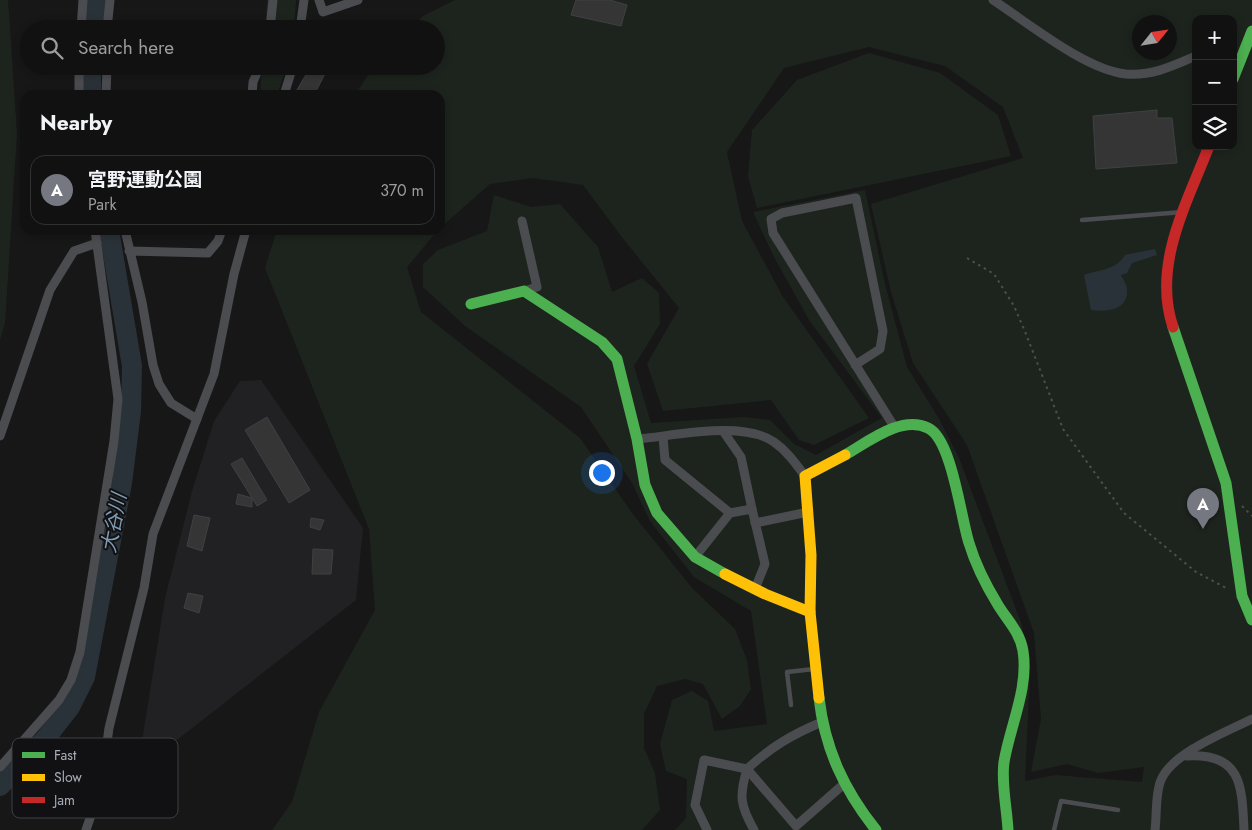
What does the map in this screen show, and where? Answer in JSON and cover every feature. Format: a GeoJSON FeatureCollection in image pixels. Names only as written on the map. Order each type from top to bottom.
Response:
{"type":"FeatureCollection","features":[{"type":"Feature","properties":{"kind":"street"},"geometry":{"type":"LineString","coordinates":[[82,20],[83,0]]}},
{"type":"Feature","properties":{"kind":"street"},"geometry":{"type":"LineString","coordinates":[[108,20],[110,0]]}},
{"type":"Feature","properties":{"kind":"street"},"geometry":{"type":"LineString","coordinates":[[271,20],[273,0]]}},
{"type":"Feature","properties":{"kind":"street"},"geometry":{"type":"LineString","coordinates":[[301,20],[304,0]]}},
{"type":"Feature","properties":{"kind":"street"},"geometry":{"type":"LineString","coordinates":[[320,0],[323,12],[358,0]]}},
{"type":"Feature","properties":{"kind":"street"},"geometry":{"type":"LineString","coordinates":[[993,0],[1074,53],[1102,68],[1125,74],[1144,74],[1164,70],[1192,58]]}},
{"type":"Feature","properties":{"kind":"street"},"geometry":{"type":"LineString","coordinates":[[1237,65],[1252,31]]}},
{"type":"Feature","properties":{"kind":"street"},"geometry":{"type":"LineString","coordinates":[[79,75],[79,90]]}},
{"type":"Feature","properties":{"kind":"street"},"geometry":{"type":"LineString","coordinates":[[106,90],[107,75]]}},
{"type":"Feature","properties":{"kind":"street"},"geometry":{"type":"LineString","coordinates":[[252,90],[256,75]]}},
{"type":"Feature","properties":{"kind":"street"},"geometry":{"type":"LineString","coordinates":[[286,90],[290,75]]}},
{"type":"Feature","properties":{"kind":"street"},"geometry":{"type":"LineString","coordinates":[[1207,150],[1184,212],[1166,268],[1168,311],[1226,483],[1242,596],[1252,620]]}},
{"type":"Feature","properties":{"kind":"street"},"geometry":{"type":"LineString","coordinates":[[855,365],[880,349],[883,331],[856,198],[782,213],[771,220],[772,233],[855,365],[895,428]]}},
{"type":"Feature","properties":{"kind":"street"},"geometry":{"type":"LineString","coordinates":[[471,304],[537,288],[522,221]]}},
{"type":"Feature","properties":{"kind":"street"},"geometry":{"type":"LineString","coordinates":[[26,738],[60,700],[71,680],[80,652],[114,441],[118,399],[96,235]]}},
{"type":"Feature","properties":{"kind":"street"},"geometry":{"type":"LineString","coordinates":[[126,235],[142,302],[153,365],[159,384],[171,403],[197,419]]}},
{"type":"Feature","properties":{"kind":"street"},"geometry":{"type":"LineString","coordinates":[[130,251],[208,253],[218,242],[220,235]]}},
{"type":"Feature","properties":{"kind":"street"},"geometry":{"type":"LineString","coordinates":[[107,738],[144,588],[153,534],[214,374],[234,274],[245,235]]}},
{"type":"Feature","properties":{"kind":"street"},"geometry":{"type":"LineString","coordinates":[[0,436],[50,290],[74,251],[97,243]]}},
{"type":"Feature","properties":{"kind":"street"},"geometry":{"type":"LineString","coordinates":[[524,291],[602,342],[617,358],[637,439],[644,485],[658,513],[695,557],[719,572],[810,612]]}},
{"type":"Feature","properties":{"kind":"street"},"geometry":{"type":"LineString","coordinates":[[805,476],[895,428],[909,424],[930,428],[940,440],[951,467],[969,545],[998,606],[1017,632],[1023,651],[1023,684],[1004,764],[1008,830]]}},
{"type":"Feature","properties":{"kind":"street"},"geometry":{"type":"LineString","coordinates":[[637,439],[724,431],[749,432],[773,441],[786,452],[805,476],[811,555],[810,612],[822,722],[832,756],[845,783],[856,805],[876,830]]}},
{"type":"Feature","properties":{"kind":"street"},"geometry":{"type":"LineString","coordinates":[[724,431],[741,457],[765,564],[755,589]]}},
{"type":"Feature","properties":{"kind":"street"},"geometry":{"type":"LineString","coordinates":[[663,437],[665,460],[730,514]]}},
{"type":"Feature","properties":{"kind":"street"},"geometry":{"type":"LineString","coordinates":[[695,557],[730,514],[752,509]]}},
{"type":"Feature","properties":{"kind":"street"},"geometry":{"type":"LineString","coordinates":[[755,523],[808,512]]}},
{"type":"Feature","properties":{"kind":"street"},"geometry":{"type":"LineString","coordinates":[[1155,830],[1160,782],[1167,768],[1183,756],[1252,719]]}},
{"type":"Feature","properties":{"kind":"street"},"geometry":{"type":"LineString","coordinates":[[754,830],[744,813],[740,797],[747,769],[766,751],[791,735],[822,722]]}},
{"type":"Feature","properties":{"kind":"street"},"geometry":{"type":"LineString","coordinates":[[0,767],[12,754]]}},
{"type":"Feature","properties":{"kind":"street"},"geometry":{"type":"LineString","coordinates":[[1183,756],[1210,756],[1226,764],[1240,781],[1244,830]]}},
{"type":"Feature","properties":{"kind":"street"},"geometry":{"type":"LineString","coordinates":[[707,830],[695,805],[704,760],[747,769],[795,829],[845,783]]}},
{"type":"Feature","properties":{"kind":"street"},"geometry":{"type":"LineString","coordinates":[[86,830],[90,818]]}},
{"type":"Feature","properties":{"kind":"lane"},"geometry":{"type":"LineString","coordinates":[[1082,220],[1184,212]]}},
{"type":"Feature","properties":{"kind":"lane"},"geometry":{"type":"LineString","coordinates":[[791,705],[787,672],[816,668]]}},
{"type":"Feature","properties":{"kind":"lane"},"geometry":{"type":"LineString","coordinates":[[1054,830],[1061,801],[1118,810]]}},
{"type":"Feature","properties":{"kind":"path"},"geometry":{"type":"LineString","coordinates":[[967,258],[994,274],[1014,306],[1063,429],[1124,513],[1196,572],[1242,596]]}},
{"type":"Feature","properties":{"kind":"shaded area"},"geometry":{"type":"Polygon","coordinates":[[[0,0],[8,0],[17,134],[5,323],[0,340],[0,0]]]}},
{"type":"Feature","properties":{"kind":"shaded area"},"geometry":{"type":"Polygon","coordinates":[[[267,0],[296,0],[295,20],[266,20],[267,0]]]}},
{"type":"Feature","properties":{"kind":"shaded area"},"geometry":{"type":"Polygon","coordinates":[[[455,0],[1252,0],[1252,830],[675,830],[686,818],[687,779],[666,771],[660,744],[672,700],[692,691],[708,701],[714,731],[767,724],[751,611],[694,577],[650,521],[632,483],[581,407],[465,326],[423,287],[423,264],[438,250],[487,231],[494,195],[531,207],[560,204],[598,247],[612,292],[642,278],[659,293],[660,324],[634,366],[651,423],[743,417],[770,420],[794,444],[816,455],[882,418],[809,320],[773,255],[753,212],[865,190],[884,280],[907,367],[938,417],[959,458],[1022,625],[1030,670],[1025,781],[1055,775],[1142,782],[1144,767],[1098,773],[1067,764],[1031,772],[1041,719],[1034,633],[967,445],[913,363],[891,292],[871,204],[1023,158],[1003,107],[945,66],[869,47],[784,68],[727,152],[742,221],[783,297],[869,418],[814,445],[799,440],[771,400],[663,411],[647,364],[679,308],[583,185],[533,178],[490,184],[445,224],[445,90],[358,90],[368,75],[445,75],[445,20],[419,20],[455,0]]]}},
{"type":"Feature","properties":{"kind":"shaded area"},"geometry":{"type":"Polygon","coordinates":[[[869,53],[940,73],[998,115],[1011,156],[757,208],[748,176],[752,130],[797,80],[869,53]]]}},
{"type":"Feature","properties":{"kind":"shaded area"},"geometry":{"type":"Polygon","coordinates":[[[261,75],[284,75],[279,90],[260,90],[261,75]]]}},
{"type":"Feature","properties":{"kind":"shaded area"},"geometry":{"type":"Polygon","coordinates":[[[275,235],[434,235],[407,267],[421,312],[580,438],[632,513],[692,588],[735,629],[747,660],[751,689],[740,706],[722,719],[703,684],[685,679],[657,686],[644,714],[644,748],[655,773],[660,810],[642,830],[272,830],[292,802],[319,712],[375,610],[369,529],[265,268],[275,235]]]}},
{"type":"Feature","properties":{"kind":"shaded area"},"geometry":{"type":"Polygon","coordinates":[[[1155,249],[1157,255],[1132,263],[1127,273],[1121,275],[1127,290],[1124,302],[1120,306],[1103,311],[1091,310],[1084,275],[1112,267],[1125,255],[1155,249]]]}},
{"type":"Feature","properties":{"kind":"shaded area"},"geometry":{"type":"Polygon","coordinates":[[[261,380],[363,528],[356,600],[178,739],[142,738],[165,598],[192,491],[214,421],[240,381],[261,380]]]}},
{"type":"Feature","properties":{"kind":"building"},"geometry":{"type":"Polygon","coordinates":[[[576,0],[610,0],[627,5],[621,26],[571,15],[576,0]]]}},
{"type":"Feature","properties":{"kind":"building"},"geometry":{"type":"Polygon","coordinates":[[[306,75],[324,75],[317,90],[297,90],[306,75]]]}},
{"type":"Feature","properties":{"kind":"building"},"geometry":{"type":"Polygon","coordinates":[[[1157,110],[1157,118],[1172,118],[1177,163],[1096,169],[1093,116],[1157,110]]]}},
{"type":"Feature","properties":{"kind":"building"},"geometry":{"type":"Polygon","coordinates":[[[267,417],[310,490],[289,503],[245,430],[267,417]]]}},
{"type":"Feature","properties":{"kind":"building"},"geometry":{"type":"Polygon","coordinates":[[[242,458],[267,500],[257,506],[231,464],[242,458]]]}},
{"type":"Feature","properties":{"kind":"building"},"geometry":{"type":"Polygon","coordinates":[[[238,494],[252,498],[252,507],[236,504],[238,494]]]}},
{"type":"Feature","properties":{"kind":"building"},"geometry":{"type":"Polygon","coordinates":[[[194,515],[210,518],[202,551],[187,546],[194,515]]]}},
{"type":"Feature","properties":{"kind":"building"},"geometry":{"type":"Polygon","coordinates":[[[311,518],[324,520],[320,530],[310,527],[311,518]]]}},
{"type":"Feature","properties":{"kind":"building"},"geometry":{"type":"Polygon","coordinates":[[[313,549],[333,550],[331,574],[312,574],[313,549]]]}},
{"type":"Feature","properties":{"kind":"building"},"geometry":{"type":"Polygon","coordinates":[[[188,593],[203,596],[199,613],[184,608],[188,593]]]}},
{"type":"Feature","properties":{"kind":"waterway","name":"大谷川"},"geometry":{"type":"LineString","coordinates":[[95,20],[96,0]]}},
{"type":"Feature","properties":{"kind":"waterway","name":"大谷川"},"geometry":{"type":"LineString","coordinates":[[91,75],[91,90]]}},
{"type":"Feature","properties":{"kind":"waterway","name":"大谷川"},"geometry":{"type":"LineString","coordinates":[[46,738],[70,707],[85,677],[122,483],[131,411],[132,366],[110,235]]}},
{"type":"Feature","properties":{"kind":"waterway","name":"大谷川"},"geometry":{"type":"LineString","coordinates":[[0,786],[12,773]]}},
{"type":"Feature","properties":{"kind":"traffic: fast"},"geometry":{"type":"LineString","coordinates":[[1237,69],[1252,31]]}},
{"type":"Feature","properties":{"kind":"traffic: fast"},"geometry":{"type":"LineString","coordinates":[[471,304],[524,291],[602,342],[617,359],[637,439],[645,485],[657,513],[695,557],[725,574]]}},
{"type":"Feature","properties":{"kind":"traffic: fast"},"geometry":{"type":"LineString","coordinates":[[1173,327],[1226,483],[1242,596],[1252,620]]}},
{"type":"Feature","properties":{"kind":"traffic: fast"},"geometry":{"type":"LineString","coordinates":[[845,455],[874,437],[896,427],[907,425],[918,425],[928,428],[936,435],[943,447],[975,559],[994,598],[1016,632],[1023,651],[1024,665],[1021,693],[1003,770],[1008,830]]}},
{"type":"Feature","properties":{"kind":"traffic: fast"},"geometry":{"type":"LineString","coordinates":[[819,698],[831,752],[854,800],[876,830]]}},
{"type":"Feature","properties":{"kind":"traffic: slow"},"geometry":{"type":"LineString","coordinates":[[810,612],[811,555],[805,476],[845,455]]}},
{"type":"Feature","properties":{"kind":"traffic: slow"},"geometry":{"type":"LineString","coordinates":[[725,574],[765,594],[810,612],[819,698]]}},
{"type":"Feature","properties":{"kind":"traffic: jam"},"geometry":{"type":"LineString","coordinates":[[1173,327],[1168,304],[1169,258],[1182,212],[1207,150]]}},
{"type":"Feature","properties":{"kind":"place","name":"宮野運動公園"},"geometry":{"type":"Point","coordinates":[1203,529]}}]}
